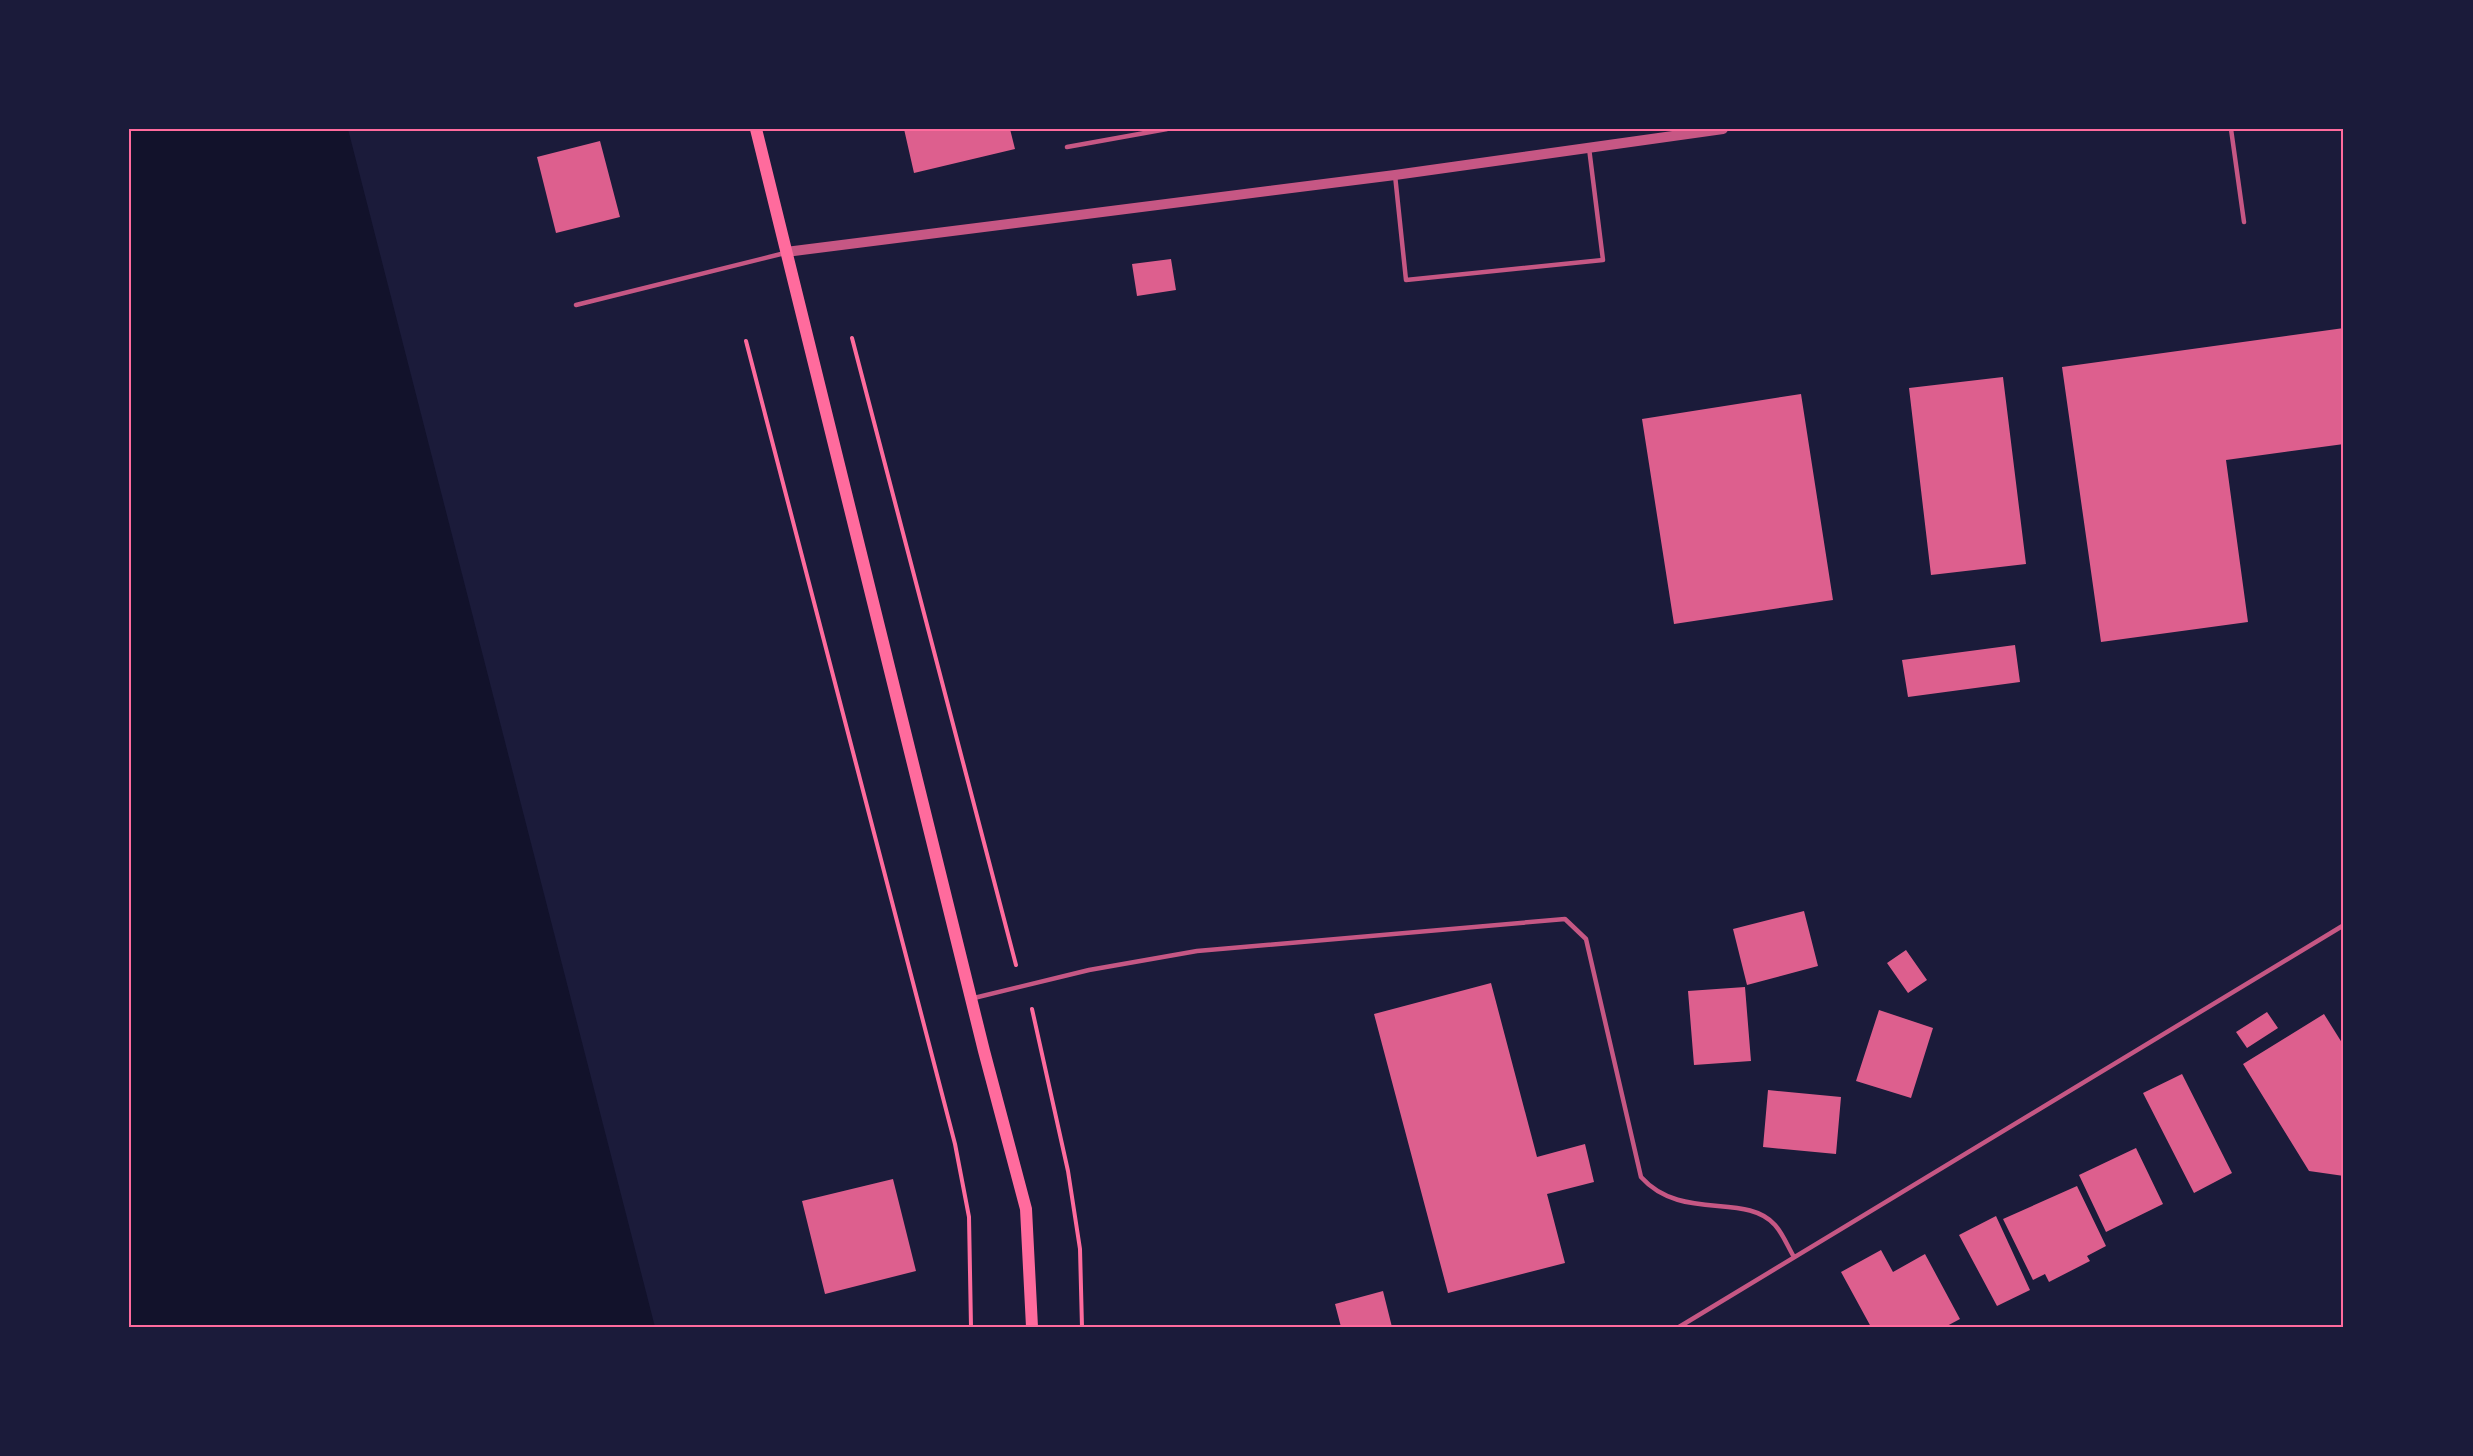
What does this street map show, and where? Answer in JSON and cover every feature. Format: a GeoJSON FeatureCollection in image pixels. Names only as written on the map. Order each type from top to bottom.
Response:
{"type":"FeatureCollection","features":[{"type":"Feature","properties":{"kind":"main road"},"geometry":{"type":"LineString","coordinates":[[756,129],[1026,1209],[1032,1327]]}},
{"type":"Feature","properties":{"kind":"street"},"geometry":{"type":"LineString","coordinates":[[786,252],[1395,175],[1723,129]]}},
{"type":"Feature","properties":{"kind":"lane"},"geometry":{"type":"LineString","coordinates":[[1067,147],[1167,129]]}},
{"type":"Feature","properties":{"kind":"lane"},"geometry":{"type":"LineString","coordinates":[[2231,129],[2244,222]]}},
{"type":"Feature","properties":{"kind":"lane"},"geometry":{"type":"LineString","coordinates":[[1395,175],[1406,280],[1603,260],[1589,147]]}},
{"type":"Feature","properties":{"kind":"lane"},"geometry":{"type":"LineString","coordinates":[[576,305],[786,252]]}},
{"type":"Feature","properties":{"kind":"lane"},"geometry":{"type":"LineString","coordinates":[[972,999],[1089,970],[1197,951],[1565,919],[1586,939],[1641,1177],[1652,1189],[1674,1201],[1757,1212],[1775,1225],[1794,1257]]}},
{"type":"Feature","properties":{"kind":"lane"},"geometry":{"type":"LineString","coordinates":[[1678,1327],[2344,925]]}},
{"type":"Feature","properties":{"kind":"path"},"geometry":{"type":"LineString","coordinates":[[852,338],[1009,947],[1033,1011],[1068,1171],[1080,1249],[1082,1327]]}},
{"type":"Feature","properties":{"kind":"path"},"geometry":{"type":"LineString","coordinates":[[746,341],[955,1144],[969,1217],[971,1327]]}},
{"type":"Feature","properties":{"kind":"shaded area"},"geometry":{"type":"Polygon","coordinates":[[[129,129],[348,129],[655,1327],[129,1327],[129,129]]]}},
{"type":"Feature","properties":{"kind":"building"},"geometry":{"type":"Polygon","coordinates":[[[904,129],[1010,129],[1015,149],[914,173],[904,129]]]}},
{"type":"Feature","properties":{"kind":"building"},"geometry":{"type":"Polygon","coordinates":[[[600,141],[620,217],[556,233],[537,157],[600,141]]]}},
{"type":"Feature","properties":{"kind":"building"},"geometry":{"type":"Polygon","coordinates":[[[1171,259],[1176,290],[1137,296],[1132,264],[1171,259]]]}},
{"type":"Feature","properties":{"kind":"building"},"geometry":{"type":"Polygon","coordinates":[[[2344,328],[2344,444],[2226,460],[2248,622],[2101,642],[2062,367],[2344,328]]]}},
{"type":"Feature","properties":{"kind":"building"},"geometry":{"type":"Polygon","coordinates":[[[2003,377],[2026,564],[1931,575],[1909,388],[2003,377]]]}},
{"type":"Feature","properties":{"kind":"building"},"geometry":{"type":"Polygon","coordinates":[[[1801,394],[1833,600],[1674,624],[1642,419],[1801,394]]]}},
{"type":"Feature","properties":{"kind":"building"},"geometry":{"type":"Polygon","coordinates":[[[2015,645],[2020,682],[1908,697],[1902,660],[2015,645]]]}},
{"type":"Feature","properties":{"kind":"building"},"geometry":{"type":"Polygon","coordinates":[[[1804,911],[1818,966],[1747,985],[1733,929],[1804,911]]]}},
{"type":"Feature","properties":{"kind":"building"},"geometry":{"type":"Polygon","coordinates":[[[1906,950],[1927,980],[1908,993],[1887,963],[1906,950]]]}},
{"type":"Feature","properties":{"kind":"building"},"geometry":{"type":"Polygon","coordinates":[[[1491,983],[1537,1157],[1585,1144],[1594,1182],[1547,1194],[1565,1263],[1448,1293],[1374,1014],[1491,983]]]}},
{"type":"Feature","properties":{"kind":"building"},"geometry":{"type":"Polygon","coordinates":[[[1745,987],[1751,1061],[1694,1065],[1688,991],[1745,987]]]}},
{"type":"Feature","properties":{"kind":"building"},"geometry":{"type":"Polygon","coordinates":[[[1879,1010],[1933,1028],[1911,1098],[1856,1081],[1879,1010]]]}},
{"type":"Feature","properties":{"kind":"building"},"geometry":{"type":"Polygon","coordinates":[[[2267,1012],[2278,1028],[2247,1048],[2236,1032],[2267,1012]]]}},
{"type":"Feature","properties":{"kind":"building"},"geometry":{"type":"Polygon","coordinates":[[[2324,1014],[2344,1046],[2344,1176],[2309,1171],[2243,1064],[2324,1014]]]}},
{"type":"Feature","properties":{"kind":"building"},"geometry":{"type":"Polygon","coordinates":[[[2182,1074],[2232,1173],[2194,1193],[2143,1093],[2182,1074]]]}},
{"type":"Feature","properties":{"kind":"building"},"geometry":{"type":"Polygon","coordinates":[[[1768,1090],[1841,1097],[1836,1154],[1763,1147],[1768,1090]]]}},
{"type":"Feature","properties":{"kind":"building"},"geometry":{"type":"Polygon","coordinates":[[[2136,1148],[2163,1204],[2106,1232],[2079,1175],[2136,1148]]]}},
{"type":"Feature","properties":{"kind":"building"},"geometry":{"type":"Polygon","coordinates":[[[893,1179],[916,1271],[825,1294],[802,1201],[893,1179]]]}},
{"type":"Feature","properties":{"kind":"building"},"geometry":{"type":"Polygon","coordinates":[[[2077,1186],[2106,1246],[2087,1256],[2090,1261],[2049,1282],[2045,1274],[2033,1280],[2003,1219],[2077,1186]]]}},
{"type":"Feature","properties":{"kind":"building"},"geometry":{"type":"Polygon","coordinates":[[[1996,1216],[2030,1290],[1997,1306],[1959,1235],[1996,1216]]]}},
{"type":"Feature","properties":{"kind":"building"},"geometry":{"type":"Polygon","coordinates":[[[1881,1250],[1893,1272],[1925,1254],[1960,1319],[1945,1327],[1871,1327],[1841,1272],[1881,1250]]]}},
{"type":"Feature","properties":{"kind":"building"},"geometry":{"type":"Polygon","coordinates":[[[1383,1291],[1392,1327],[1341,1327],[1335,1304],[1383,1291]]]}}]}
